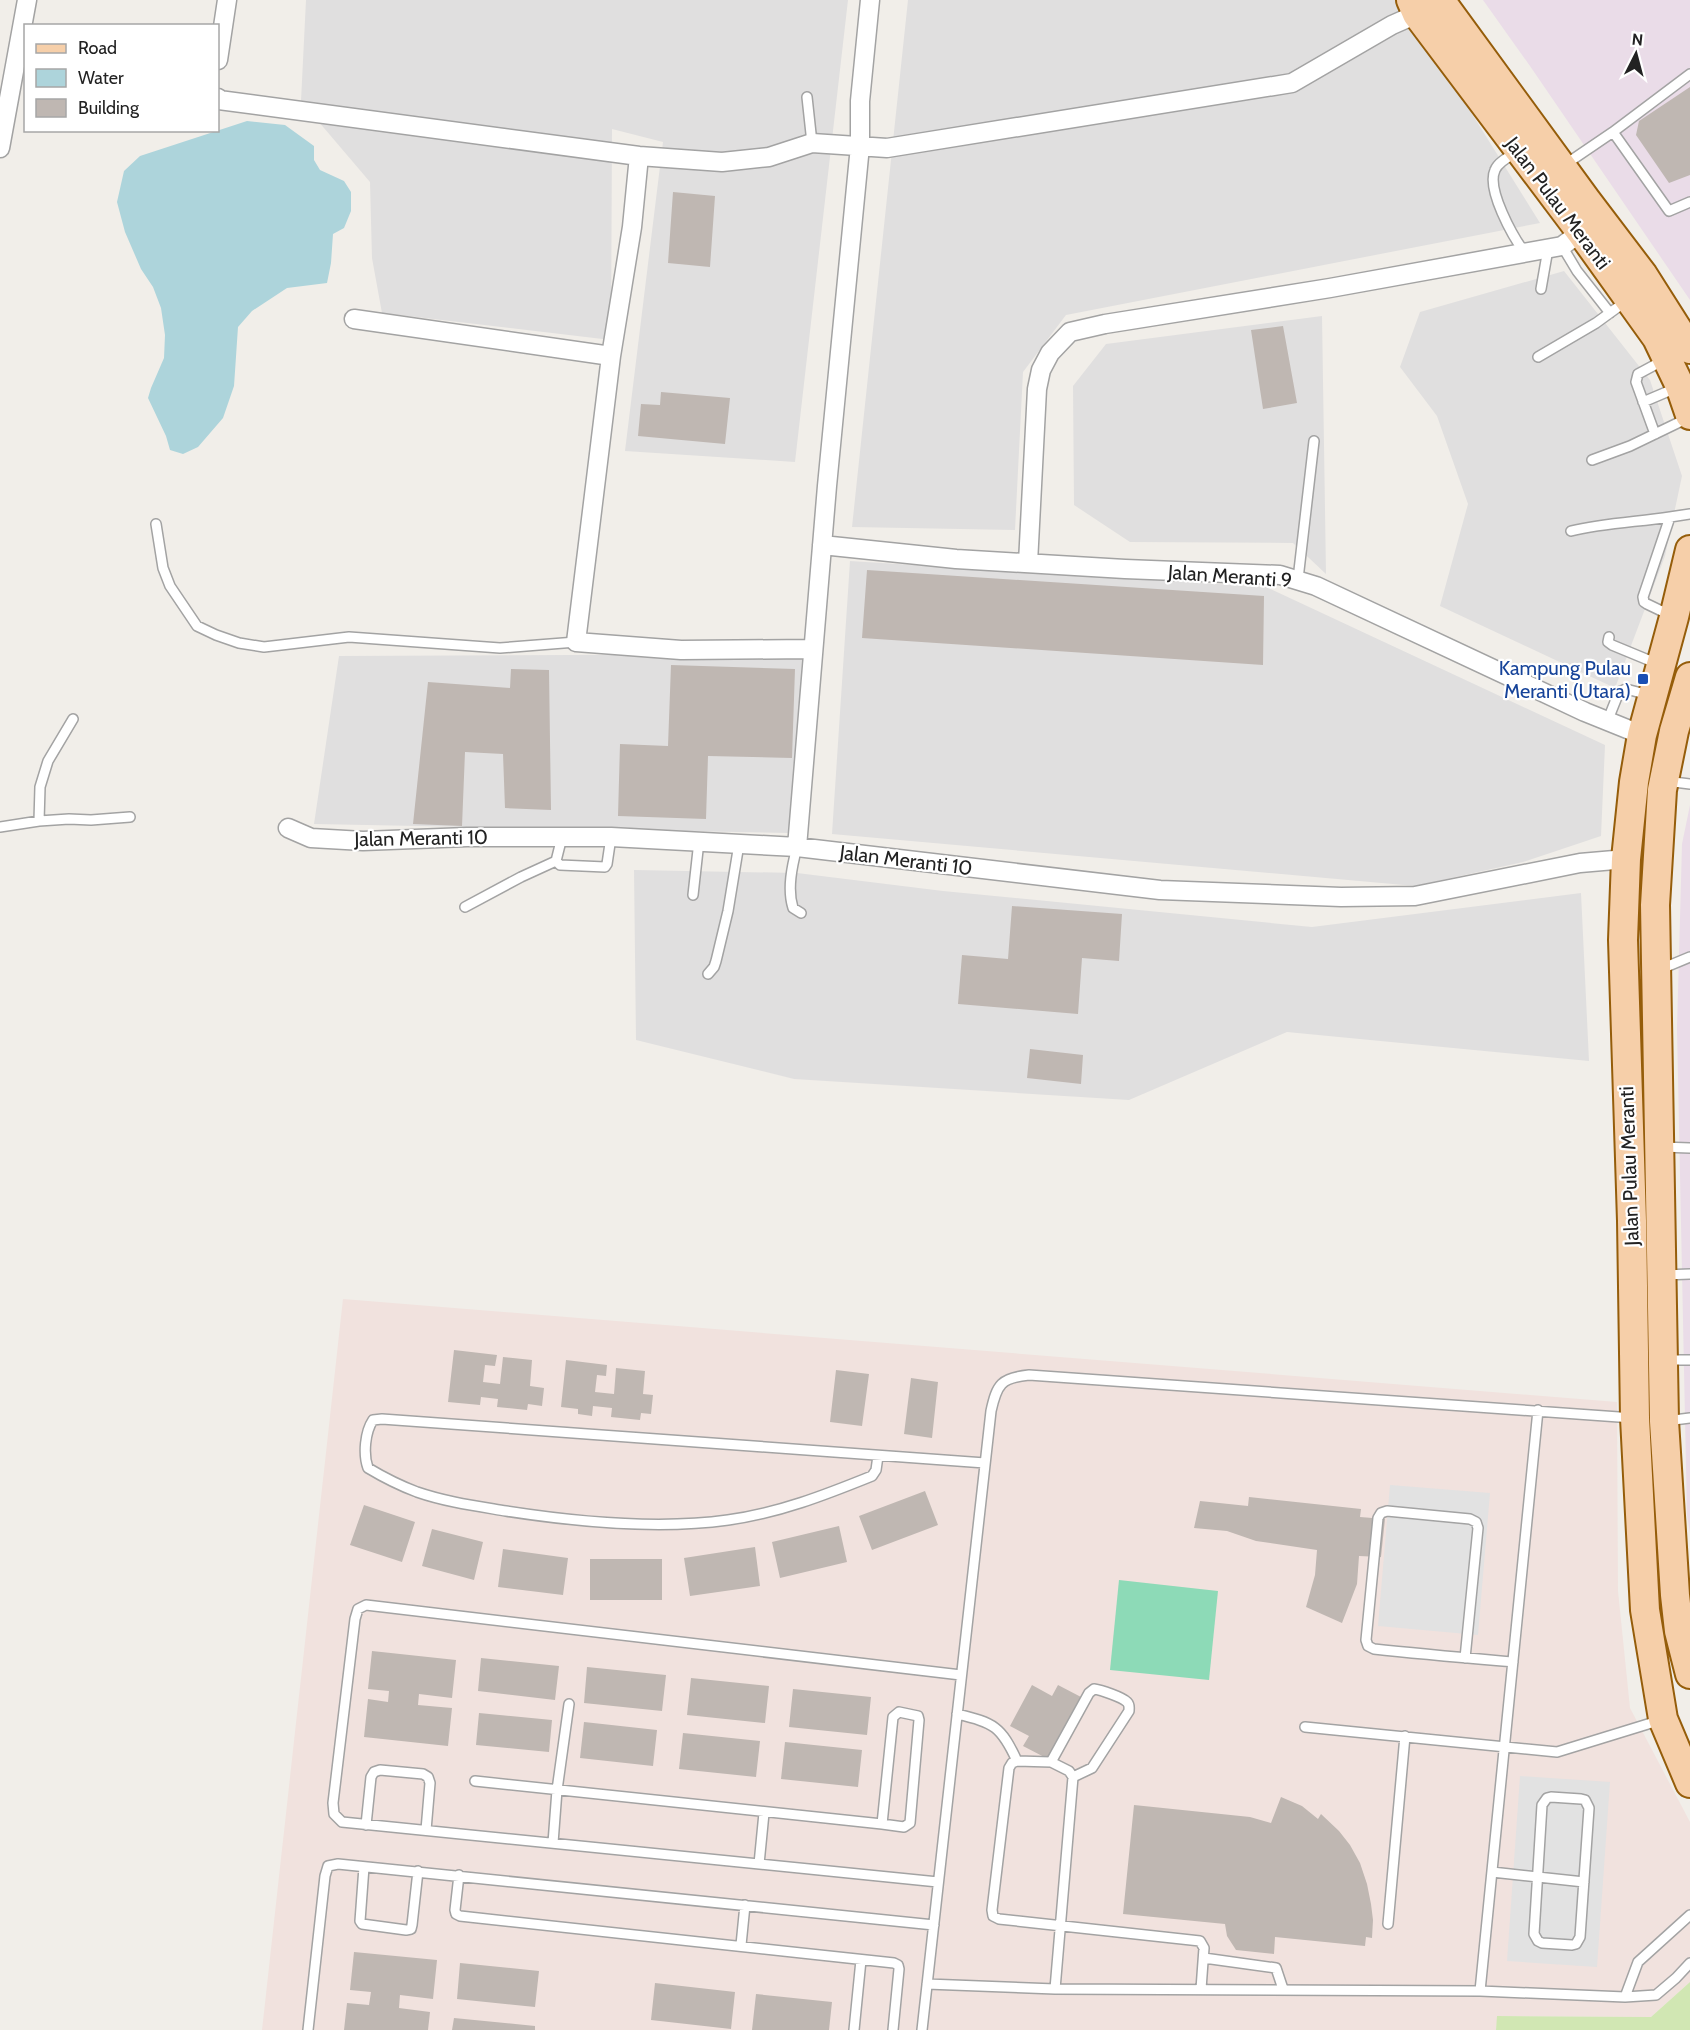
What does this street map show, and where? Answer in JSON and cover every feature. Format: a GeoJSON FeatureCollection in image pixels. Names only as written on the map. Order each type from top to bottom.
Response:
{"type":"FeatureCollection","features":[{"type":"Feature","properties":{"kind":"main road","name":"Jalan Pulau Meranti"},"geometry":{"type":"LineString","coordinates":[[1422,4],[1519,150],[1564,242],[1620,306],[1679,354]]}},
{"type":"Feature","properties":{"kind":"main road","name":"Jalan Pulau Meranti"},"geometry":{"type":"LineString","coordinates":[[1422,4],[1561,167],[1643,275],[1679,354],[1680,386],[1690,416]]}},
{"type":"Feature","properties":{"kind":"main road","name":"Jalan Pulau Meranti"},"geometry":{"type":"LineString","coordinates":[[1690,550],[1642,735],[1634,782],[1623,903],[1635,1418],[1645,1610],[1663,1719],[1690,1782]]}},
{"type":"Feature","properties":{"kind":"main road","name":"Jalan Pulau Meranti"},"geometry":{"type":"LineString","coordinates":[[1690,677],[1674,731],[1677,782],[1655,905],[1662,1360],[1677,1419],[1685,1630],[1690,1674]]}},
{"type":"Feature","properties":{"kind":"main road"},"geometry":{"type":"LineString","coordinates":[[1623,903],[1655,905]]}},
{"type":"Feature","properties":{"kind":"street"},"geometry":{"type":"LineString","coordinates":[[0,148],[27,0]]}},
{"type":"Feature","properties":{"kind":"street"},"geometry":{"type":"LineString","coordinates":[[219,54],[228,0]]}},
{"type":"Feature","properties":{"kind":"street"},"geometry":{"type":"LineString","coordinates":[[797,847],[812,649],[860,146],[860,101],[870,0]]}},
{"type":"Feature","properties":{"kind":"street"},"geometry":{"type":"LineString","coordinates":[[219,100],[639,156],[722,162],[769,158],[812,142],[887,148],[1292,83],[1392,25],[1422,4]]}},
{"type":"Feature","properties":{"kind":"street"},"geometry":{"type":"LineString","coordinates":[[639,156],[632,227],[611,356],[576,642],[681,650],[812,649]]}},
{"type":"Feature","properties":{"kind":"street"},"geometry":{"type":"LineString","coordinates":[[1028,563],[1037,389],[1041,370],[1050,353],[1070,332],[1105,324],[1330,288],[1526,253],[1564,242]]}},
{"type":"Feature","properties":{"kind":"street"},"geometry":{"type":"LineString","coordinates":[[354,319],[611,356]]}},
{"type":"Feature","properties":{"kind":"street","name":"Jalan Meranti 9"},"geometry":{"type":"LineString","coordinates":[[822,545],[956,559],[1280,575],[1298,579],[1607,722],[1642,735]]}},
{"type":"Feature","properties":{"kind":"street","name":"Jalan Meranti 10"},"geometry":{"type":"LineString","coordinates":[[288,828],[311,838],[363,841],[467,837],[611,837],[797,847],[1160,890],[1341,897],[1415,896],[1580,863],[1626,859]]}},
{"type":"Feature","properties":{"kind":"lane"},"geometry":{"type":"LineString","coordinates":[[1561,167],[1613,132],[1690,74]]}},
{"type":"Feature","properties":{"kind":"lane"},"geometry":{"type":"LineString","coordinates":[[807,97],[812,142]]}},
{"type":"Feature","properties":{"kind":"lane"},"geometry":{"type":"LineString","coordinates":[[1613,132],[1669,211],[1690,202]]}},
{"type":"Feature","properties":{"kind":"lane"},"geometry":{"type":"LineString","coordinates":[[1519,150],[1499,164],[1494,176],[1499,208],[1526,253]]}},
{"type":"Feature","properties":{"kind":"lane"},"geometry":{"type":"LineString","coordinates":[[1540,289],[1564,242]]}},
{"type":"Feature","properties":{"kind":"lane"},"geometry":{"type":"LineString","coordinates":[[1538,357],[1620,306]]}},
{"type":"Feature","properties":{"kind":"lane"},"geometry":{"type":"LineString","coordinates":[[1655,434],[1635,382],[1638,374],[1679,354]]}},
{"type":"Feature","properties":{"kind":"lane"},"geometry":{"type":"LineString","coordinates":[[1642,402],[1680,386]]}},
{"type":"Feature","properties":{"kind":"lane"},"geometry":{"type":"LineString","coordinates":[[1592,460],[1655,434],[1690,416]]}},
{"type":"Feature","properties":{"kind":"lane"},"geometry":{"type":"LineString","coordinates":[[1298,579],[1314,441]]}},
{"type":"Feature","properties":{"kind":"lane"},"geometry":{"type":"LineString","coordinates":[[1571,531],[1597,525],[1632,523],[1690,514]]}},
{"type":"Feature","properties":{"kind":"lane"},"geometry":{"type":"LineString","coordinates":[[1671,517],[1643,597],[1647,604],[1674,617]]}},
{"type":"Feature","properties":{"kind":"lane"},"geometry":{"type":"LineString","coordinates":[[156,524],[162,568],[170,586],[197,626],[239,643],[264,647],[349,637],[500,648],[576,642]]}},
{"type":"Feature","properties":{"kind":"lane"},"geometry":{"type":"LineString","coordinates":[[1609,637],[1608,642],[1612,645],[1660,665]]}},
{"type":"Feature","properties":{"kind":"lane"},"geometry":{"type":"LineString","coordinates":[[1607,722],[1619,692],[1623,690],[1652,696]]}},
{"type":"Feature","properties":{"kind":"lane"},"geometry":{"type":"LineString","coordinates":[[39,821],[40,787],[48,761],[72,719]]}},
{"type":"Feature","properties":{"kind":"lane"},"geometry":{"type":"LineString","coordinates":[[0,827],[39,821],[130,817]]}},
{"type":"Feature","properties":{"kind":"lane"},"geometry":{"type":"LineString","coordinates":[[556,861],[562,837]]}},
{"type":"Feature","properties":{"kind":"lane"},"geometry":{"type":"LineString","coordinates":[[556,861],[560,865],[605,867],[611,837]]}},
{"type":"Feature","properties":{"kind":"lane"},"geometry":{"type":"LineString","coordinates":[[693,895],[699,841]]}},
{"type":"Feature","properties":{"kind":"lane"},"geometry":{"type":"LineString","coordinates":[[708,974],[714,967],[728,911],[739,844]]}},
{"type":"Feature","properties":{"kind":"lane"},"geometry":{"type":"LineString","coordinates":[[797,847],[792,866],[790,898],[793,908],[801,913]]}},
{"type":"Feature","properties":{"kind":"lane"},"geometry":{"type":"LineString","coordinates":[[465,907],[520,877],[556,861]]}},
{"type":"Feature","properties":{"kind":"lane"},"geometry":{"type":"LineString","coordinates":[[1656,971],[1690,957]]}},
{"type":"Feature","properties":{"kind":"lane"},"geometry":{"type":"LineString","coordinates":[[1659,1147],[1690,1148]]}},
{"type":"Feature","properties":{"kind":"lane"},"geometry":{"type":"LineString","coordinates":[[1662,1275],[1690,1275]]}},
{"type":"Feature","properties":{"kind":"lane"},"geometry":{"type":"LineString","coordinates":[[1662,1360],[1690,1360]]}},
{"type":"Feature","properties":{"kind":"lane"},"geometry":{"type":"LineString","coordinates":[[922,2030],[991,1411],[1000,1383],[1012,1377],[1029,1375],[1635,1418]]}},
{"type":"Feature","properties":{"kind":"lane"},"geometry":{"type":"LineString","coordinates":[[1480,1990],[1538,1410]]}},
{"type":"Feature","properties":{"kind":"lane"},"geometry":{"type":"LineString","coordinates":[[878,1456],[876,1470],[872,1476],[784,1509],[728,1520],[671,1524],[600,1522],[462,1504],[417,1492],[368,1468],[365,1459],[369,1426],[373,1420],[382,1419],[985,1463]]}},
{"type":"Feature","properties":{"kind":"lane"},"geometry":{"type":"LineString","coordinates":[[1465,1658],[1478,1528],[1476,1522],[1470,1519],[1398,1512],[1381,1513],[1378,1518],[1367,1629],[1368,1646],[1374,1649],[1465,1658],[1513,1662]]}},
{"type":"Feature","properties":{"kind":"lane"},"geometry":{"type":"LineString","coordinates":[[938,1882],[342,1822],[334,1814],[333,1803],[355,1619],[358,1609],[366,1605],[961,1675]]}},
{"type":"Feature","properties":{"kind":"lane"},"geometry":{"type":"LineString","coordinates":[[1051,1762],[1089,1693],[1094,1689],[1100,1690],[1126,1701],[1130,1705],[1130,1711],[1092,1768],[1072,1777]]}},
{"type":"Feature","properties":{"kind":"lane"},"geometry":{"type":"LineString","coordinates":[[553,1843],[557,1790],[569,1704]]}},
{"type":"Feature","properties":{"kind":"lane"},"geometry":{"type":"LineString","coordinates":[[475,1781],[904,1827],[910,1822],[919,1720],[914,1714],[898,1712],[892,1717],[882,1824]]}},
{"type":"Feature","properties":{"kind":"lane"},"geometry":{"type":"LineString","coordinates":[[957,1714],[996,1726],[1008,1741],[1017,1761]]}},
{"type":"Feature","properties":{"kind":"lane"},"geometry":{"type":"LineString","coordinates":[[1305,1727],[1557,1752],[1663,1719]]}},
{"type":"Feature","properties":{"kind":"lane"},"geometry":{"type":"LineString","coordinates":[[1388,1924],[1405,1736]]}},
{"type":"Feature","properties":{"kind":"lane"},"geometry":{"type":"LineString","coordinates":[[1055,1989],[1059,1927],[1072,1777],[1070,1771],[1051,1762],[1017,1761],[1009,1768],[993,1916],[999,1919],[1059,1927],[1200,1941],[1204,1948],[1201,1989]]}},
{"type":"Feature","properties":{"kind":"lane"},"geometry":{"type":"LineString","coordinates":[[366,1825],[371,1777],[374,1772],[380,1770],[423,1774],[428,1777],[430,1783],[426,1830]]}},
{"type":"Feature","properties":{"kind":"lane"},"geometry":{"type":"LineString","coordinates":[[1551,1797],[1585,1800],[1588,1808],[1579,1941],[1572,1945],[1542,1943],[1534,1934],[1538,1877],[1544,1801],[1551,1797]]}},
{"type":"Feature","properties":{"kind":"lane"},"geometry":{"type":"LineString","coordinates":[[759,1864],[764,1813]]}},
{"type":"Feature","properties":{"kind":"lane"},"geometry":{"type":"LineString","coordinates":[[308,2030],[328,1866],[338,1864],[934,1925]]}},
{"type":"Feature","properties":{"kind":"lane"},"geometry":{"type":"LineString","coordinates":[[364,1867],[360,1921],[362,1924],[406,1930],[411,1929],[412,1925],[418,1871]]}},
{"type":"Feature","properties":{"kind":"lane"},"geometry":{"type":"LineString","coordinates":[[1492,1872],[1584,1882]]}},
{"type":"Feature","properties":{"kind":"lane"},"geometry":{"type":"LineString","coordinates":[[459,1875],[455,1911],[460,1916],[741,1945],[898,1965],[893,2030]]}},
{"type":"Feature","properties":{"kind":"lane"},"geometry":{"type":"LineString","coordinates":[[741,1945],[745,1905]]}},
{"type":"Feature","properties":{"kind":"lane"},"geometry":{"type":"LineString","coordinates":[[1625,1997],[1638,1962],[1690,1915]]}},
{"type":"Feature","properties":{"kind":"lane"},"geometry":{"type":"LineString","coordinates":[[1676,1927],[1690,1926]]}},
{"type":"Feature","properties":{"kind":"lane"},"geometry":{"type":"LineString","coordinates":[[1204,1958],[1276,1968],[1283,1989]]}},
{"type":"Feature","properties":{"kind":"lane"},"geometry":{"type":"LineString","coordinates":[[854,2030],[861,1960]]}},
{"type":"Feature","properties":{"kind":"lane"},"geometry":{"type":"LineString","coordinates":[[927,1984],[1055,1989],[1480,1990],[1625,1997],[1656,1995],[1690,1963]]}},
{"type":"Feature","properties":{"kind":"shaded area"},"geometry":{"type":"Polygon","coordinates":[[[306,0],[848,0],[795,462],[625,451],[663,142],[612,129],[611,340],[382,313],[372,258],[370,182],[301,101],[306,0]]]}},
{"type":"Feature","properties":{"kind":"shaded area"},"geometry":{"type":"Polygon","coordinates":[[[908,0],[1401,0],[1540,223],[1066,315],[1023,372],[1015,530],[852,527],[908,0]]]}},
{"type":"Feature","properties":{"kind":"shaded area"},"geometry":{"type":"Polygon","coordinates":[[[1483,0],[1690,0],[1690,300],[1530,66],[1483,0]]]}},
{"type":"Feature","properties":{"kind":"shaded area"},"geometry":{"type":"Polygon","coordinates":[[[1564,271],[1650,380],[1682,476],[1665,556],[1615,688],[1440,606],[1468,504],[1437,416],[1400,367],[1420,312],[1564,271]]]}},
{"type":"Feature","properties":{"kind":"shaded area"},"geometry":{"type":"Polygon","coordinates":[[[1322,316],[1326,574],[1293,543],[1130,542],[1074,505],[1073,386],[1106,344],[1322,316]]]}},
{"type":"Feature","properties":{"kind":"shaded area"},"geometry":{"type":"Polygon","coordinates":[[[850,561],[1266,587],[1605,745],[1601,836],[1523,862],[1415,886],[832,834],[850,561]]]}},
{"type":"Feature","properties":{"kind":"shaded area"},"geometry":{"type":"Polygon","coordinates":[[[802,654],[799,768],[790,833],[314,824],[339,656],[802,654]]]}},
{"type":"Feature","properties":{"kind":"shaded area"},"geometry":{"type":"Polygon","coordinates":[[[1690,805],[1690,1533],[1687,1515],[1677,1029],[1682,844],[1690,805]]]}},
{"type":"Feature","properties":{"kind":"shaded area"},"geometry":{"type":"Polygon","coordinates":[[[634,870],[797,873],[943,891],[1312,927],[1581,893],[1589,1061],[1287,1032],[1129,1100],[794,1079],[636,1040],[634,870]]]}},
{"type":"Feature","properties":{"kind":"shaded area"},"geometry":{"type":"Polygon","coordinates":[[[343,1299],[1617,1402],[1618,1591],[1630,1708],[1690,1822],[1690,1982],[1651,2017],[1498,2016],[1496,2030],[262,2030],[343,1299]]]}},
{"type":"Feature","properties":{"kind":"shaded area"},"geometry":{"type":"Polygon","coordinates":[[[1390,1485],[1490,1493],[1478,1635],[1378,1626],[1390,1485]]]}},
{"type":"Feature","properties":{"kind":"shaded area"},"geometry":{"type":"Polygon","coordinates":[[[1520,1776],[1610,1782],[1597,1967],[1507,1961],[1520,1776]]]}},
{"type":"Feature","properties":{"kind":"green space"},"geometry":{"type":"Polygon","coordinates":[[[1119,1580],[1218,1591],[1209,1680],[1110,1670],[1119,1580]]]}},
{"type":"Feature","properties":{"kind":"green space"},"geometry":{"type":"Polygon","coordinates":[[[1690,1982],[1690,2030],[1496,2030],[1497,2016],[1651,2017],[1690,1982]]]}},
{"type":"Feature","properties":{"kind":"water"},"geometry":{"type":"Polygon","coordinates":[[[247,121],[285,125],[314,146],[314,160],[320,170],[344,181],[351,192],[351,211],[344,228],[333,234],[327,283],[287,288],[252,311],[238,327],[234,386],[223,418],[198,447],[183,454],[170,450],[148,398],[164,358],[165,335],[161,308],[125,232],[117,202],[124,171],[140,156],[247,121]]]}},
{"type":"Feature","properties":{"kind":"building"},"geometry":{"type":"Polygon","coordinates":[[[1690,87],[1690,175],[1669,183],[1636,135],[1639,121],[1690,87]]]}},
{"type":"Feature","properties":{"kind":"building"},"geometry":{"type":"Polygon","coordinates":[[[673,192],[715,196],[710,267],[668,263],[673,192]]]}},
{"type":"Feature","properties":{"kind":"building"},"geometry":{"type":"Polygon","coordinates":[[[1283,326],[1297,403],[1263,409],[1251,330],[1283,326]]]}},
{"type":"Feature","properties":{"kind":"building"},"geometry":{"type":"Polygon","coordinates":[[[661,392],[730,398],[725,444],[638,436],[641,404],[660,405],[661,392]]]}},
{"type":"Feature","properties":{"kind":"building"},"geometry":{"type":"Polygon","coordinates":[[[867,570],[1264,596],[1263,665],[862,638],[867,570]]]}},
{"type":"Feature","properties":{"kind":"building"},"geometry":{"type":"Polygon","coordinates":[[[671,665],[795,669],[792,758],[708,756],[706,819],[618,816],[620,744],[668,746],[671,665]]]}},
{"type":"Feature","properties":{"kind":"building"},"geometry":{"type":"Polygon","coordinates":[[[511,669],[549,670],[551,810],[505,808],[503,754],[465,752],[462,826],[413,824],[428,682],[510,688],[511,669]]]}},
{"type":"Feature","properties":{"kind":"building"},"geometry":{"type":"Polygon","coordinates":[[[1012,906],[1122,914],[1119,961],[1082,958],[1078,1014],[958,1004],[962,955],[1008,959],[1012,906]]]}},
{"type":"Feature","properties":{"kind":"building"},"geometry":{"type":"Polygon","coordinates":[[[1030,1049],[1083,1055],[1081,1084],[1027,1078],[1030,1049]]]}},
{"type":"Feature","properties":{"kind":"building"},"geometry":{"type":"Polygon","coordinates":[[[454,1350],[497,1355],[495,1366],[485,1365],[483,1382],[500,1384],[503,1357],[532,1360],[530,1386],[544,1388],[542,1406],[528,1404],[527,1410],[497,1407],[498,1399],[481,1397],[480,1405],[448,1402],[454,1350]]]}},
{"type":"Feature","properties":{"kind":"building"},"geometry":{"type":"Polygon","coordinates":[[[566,1360],[607,1365],[606,1376],[597,1375],[595,1392],[614,1394],[616,1368],[645,1371],[643,1394],[653,1395],[651,1414],[641,1413],[640,1420],[611,1417],[612,1408],[593,1406],[592,1416],[578,1414],[578,1409],[561,1407],[566,1360]]]}},
{"type":"Feature","properties":{"kind":"building"},"geometry":{"type":"Polygon","coordinates":[[[836,1370],[869,1374],[862,1426],[830,1422],[836,1370]]]}},
{"type":"Feature","properties":{"kind":"building"},"geometry":{"type":"Polygon","coordinates":[[[911,1378],[938,1382],[932,1438],[904,1434],[911,1378]]]}},
{"type":"Feature","properties":{"kind":"building"},"geometry":{"type":"Polygon","coordinates":[[[925,1491],[938,1525],[872,1550],[859,1516],[925,1491]]]}},
{"type":"Feature","properties":{"kind":"building"},"geometry":{"type":"Polygon","coordinates":[[[1249,1497],[1361,1509],[1360,1517],[1385,1519],[1381,1557],[1359,1556],[1357,1584],[1342,1623],[1306,1607],[1315,1575],[1317,1550],[1256,1541],[1227,1531],[1194,1528],[1200,1501],[1248,1506],[1249,1497]]]}},
{"type":"Feature","properties":{"kind":"building"},"geometry":{"type":"Polygon","coordinates":[[[364,1505],[415,1522],[402,1562],[350,1545],[364,1505]]]}},
{"type":"Feature","properties":{"kind":"building"},"geometry":{"type":"Polygon","coordinates":[[[839,1526],[847,1562],[780,1578],[772,1542],[839,1526]]]}},
{"type":"Feature","properties":{"kind":"building"},"geometry":{"type":"Polygon","coordinates":[[[432,1529],[483,1542],[474,1580],[422,1566],[432,1529]]]}},
{"type":"Feature","properties":{"kind":"building"},"geometry":{"type":"Polygon","coordinates":[[[755,1547],[760,1586],[690,1596],[684,1558],[755,1547]]]}},
{"type":"Feature","properties":{"kind":"building"},"geometry":{"type":"Polygon","coordinates":[[[503,1549],[568,1558],[563,1595],[498,1587],[503,1549]]]}},
{"type":"Feature","properties":{"kind":"building"},"geometry":{"type":"Polygon","coordinates":[[[590,1559],[662,1559],[662,1600],[590,1600],[590,1559]]]}},
{"type":"Feature","properties":{"kind":"building"},"geometry":{"type":"Polygon","coordinates":[[[372,1651],[456,1660],[452,1698],[419,1694],[418,1705],[452,1708],[448,1746],[364,1737],[368,1699],[388,1702],[389,1691],[368,1689],[372,1651]]]}},
{"type":"Feature","properties":{"kind":"building"},"geometry":{"type":"Polygon","coordinates":[[[481,1658],[559,1666],[555,1700],[478,1691],[481,1658]]]}},
{"type":"Feature","properties":{"kind":"building"},"geometry":{"type":"Polygon","coordinates":[[[587,1667],[666,1675],[662,1711],[584,1703],[587,1667]]]}},
{"type":"Feature","properties":{"kind":"building"},"geometry":{"type":"Polygon","coordinates":[[[691,1678],[769,1686],[765,1723],[687,1715],[691,1678]]]}},
{"type":"Feature","properties":{"kind":"building"},"geometry":{"type":"Polygon","coordinates":[[[1032,1685],[1052,1696],[1058,1685],[1081,1697],[1048,1759],[1023,1746],[1029,1736],[1010,1726],[1032,1685]]]}},
{"type":"Feature","properties":{"kind":"building"},"geometry":{"type":"Polygon","coordinates":[[[793,1689],[871,1697],[867,1735],[789,1727],[793,1689]]]}},
{"type":"Feature","properties":{"kind":"building"},"geometry":{"type":"Polygon","coordinates":[[[479,1713],[552,1720],[549,1752],[476,1745],[479,1713]]]}},
{"type":"Feature","properties":{"kind":"building"},"geometry":{"type":"Polygon","coordinates":[[[584,1722],[657,1730],[653,1766],[580,1758],[584,1722]]]}},
{"type":"Feature","properties":{"kind":"building"},"geometry":{"type":"Polygon","coordinates":[[[683,1733],[760,1741],[756,1777],[679,1769],[683,1733]]]}},
{"type":"Feature","properties":{"kind":"building"},"geometry":{"type":"Polygon","coordinates":[[[785,1742],[862,1750],[858,1787],[781,1779],[785,1742]]]}},
{"type":"Feature","properties":{"kind":"building"},"geometry":{"type":"Polygon","coordinates":[[[1281,1797],[1302,1806],[1318,1819],[1321,1814],[1350,1845],[1360,1863],[1371,1904],[1372,1938],[1366,1937],[1365,1946],[1275,1937],[1274,1954],[1236,1950],[1227,1936],[1225,1924],[1123,1914],[1134,1805],[1250,1817],[1271,1823],[1281,1797]]]}},
{"type":"Feature","properties":{"kind":"building"},"geometry":{"type":"Polygon","coordinates":[[[354,1952],[437,1960],[433,1999],[400,1995],[399,2008],[430,2012],[428,2030],[344,2030],[347,2003],[369,2005],[371,1992],[350,1990],[354,1952]]]}},
{"type":"Feature","properties":{"kind":"building"},"geometry":{"type":"Polygon","coordinates":[[[460,1963],[539,1971],[535,2007],[457,1999],[460,1963]]]}},
{"type":"Feature","properties":{"kind":"building"},"geometry":{"type":"Polygon","coordinates":[[[655,1983],[735,1992],[731,2029],[651,2020],[655,1983]]]}},
{"type":"Feature","properties":{"kind":"building"},"geometry":{"type":"Polygon","coordinates":[[[756,1994],[832,2002],[829,2030],[752,2030],[756,1994]]]}},
{"type":"Feature","properties":{"kind":"building"},"geometry":{"type":"Polygon","coordinates":[[[454,2018],[535,2026],[535,2030],[452,2030],[454,2018]]]}},
{"type":"Feature","properties":{"kind":"place","name":"Kampung Pulau Meranti (Utara)"},"geometry":{"type":"Point","coordinates":[1643,679]}}]}
